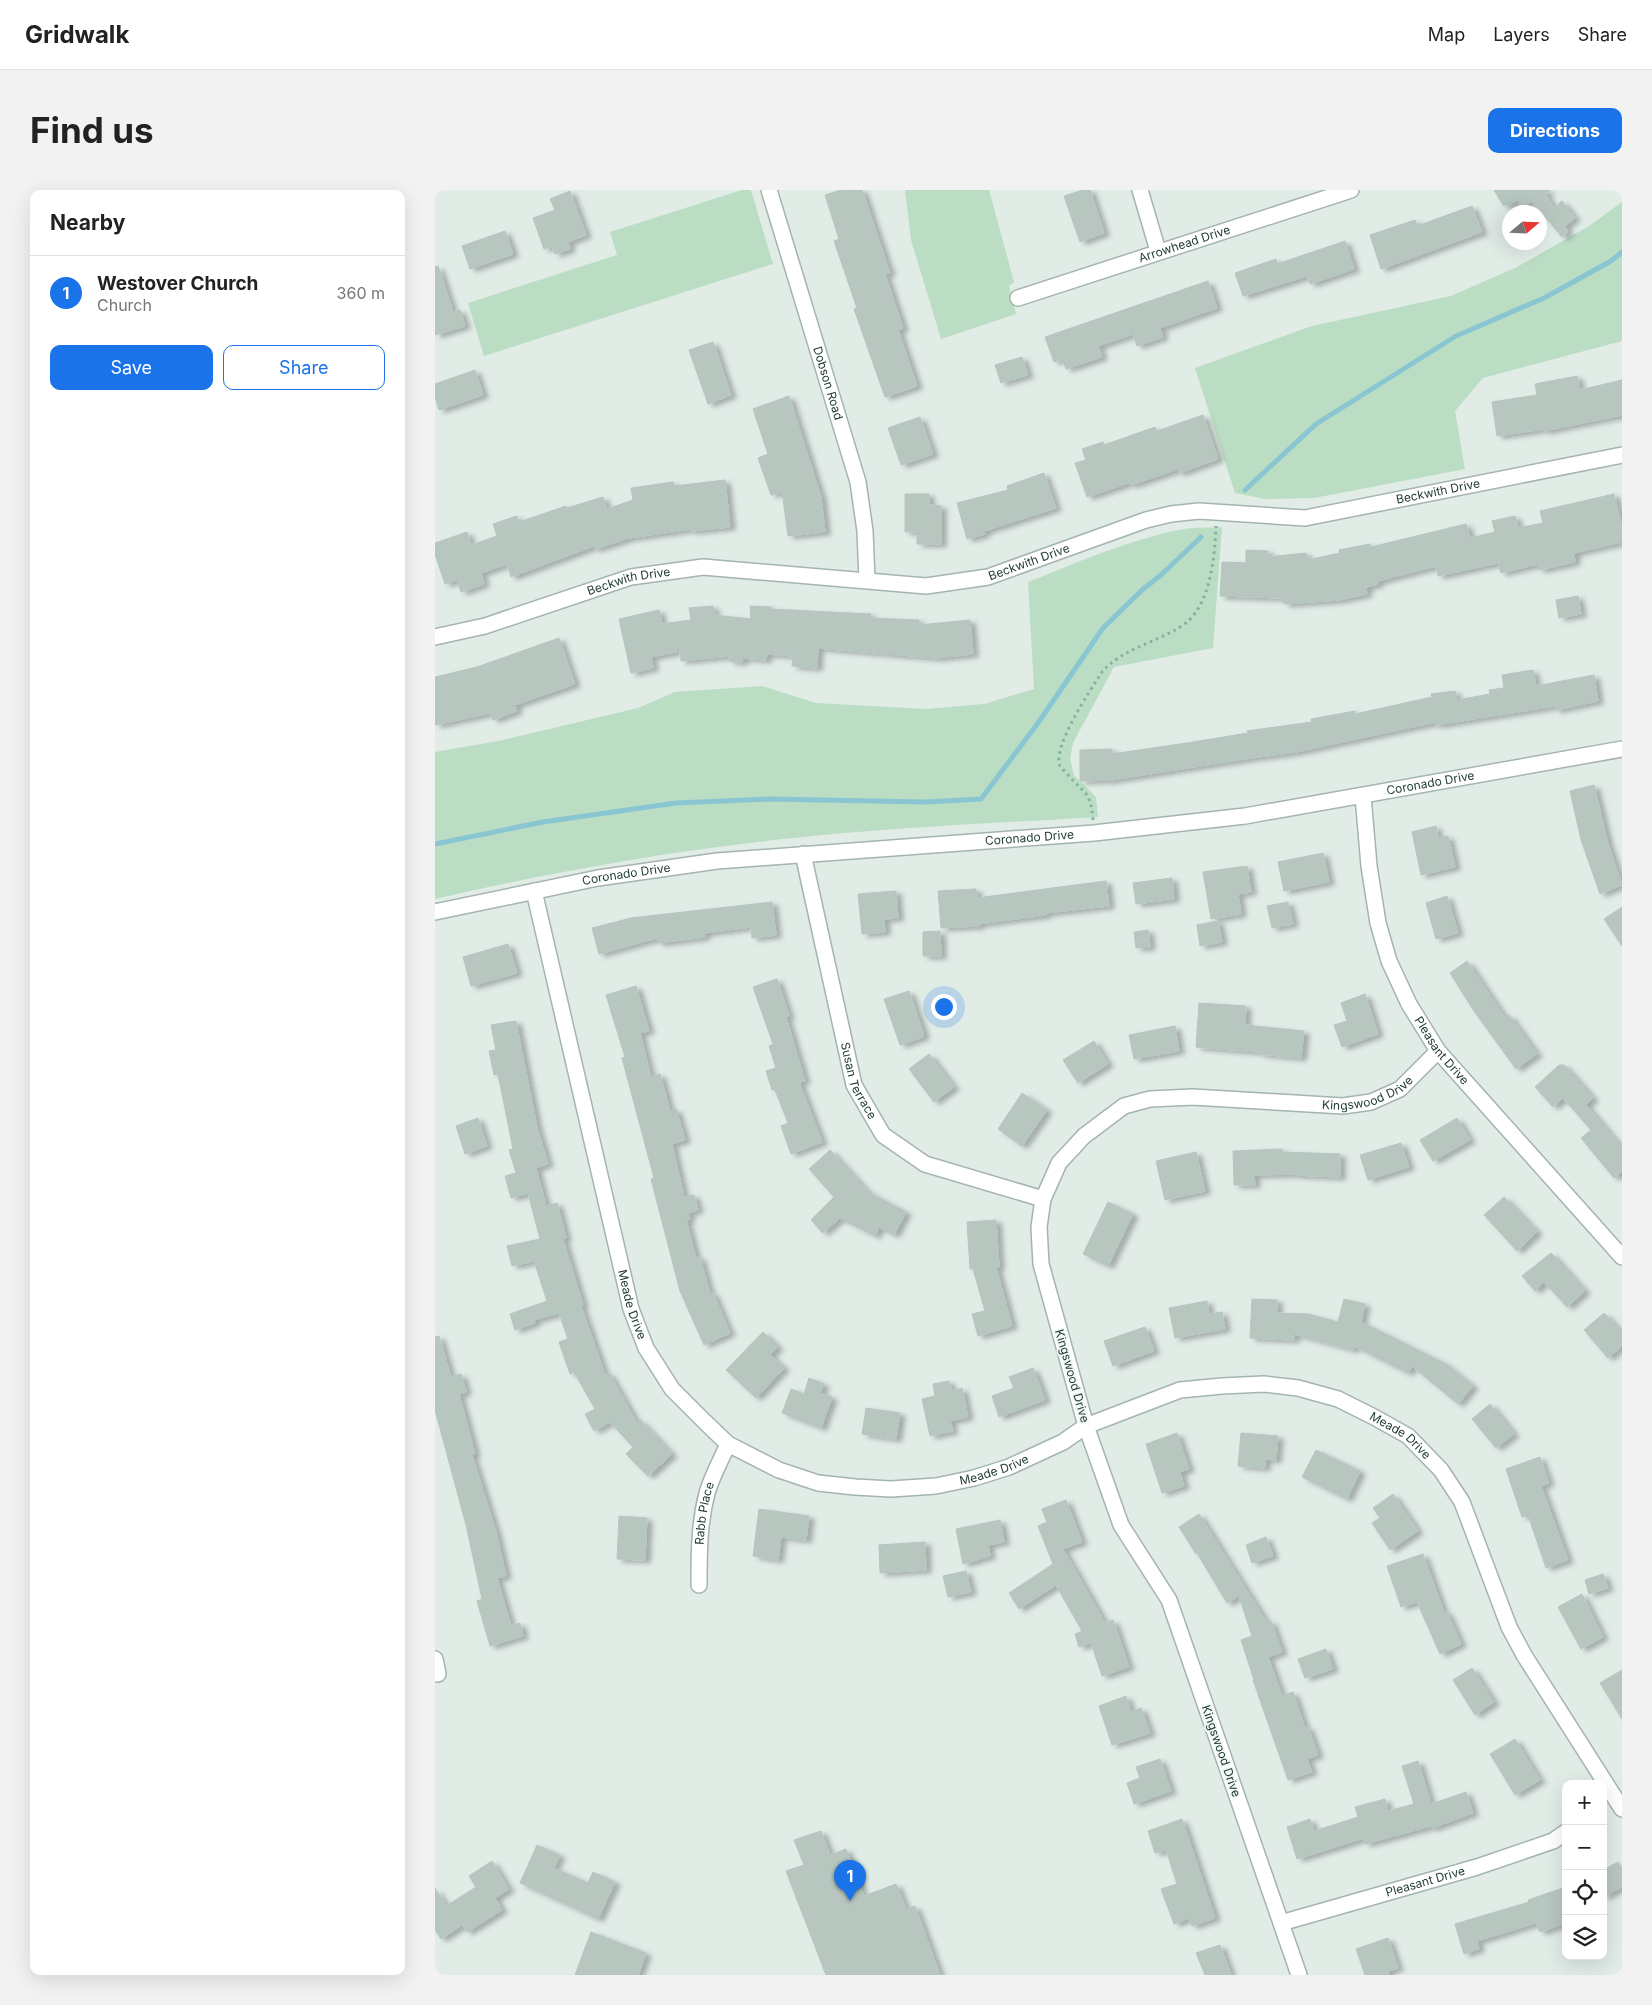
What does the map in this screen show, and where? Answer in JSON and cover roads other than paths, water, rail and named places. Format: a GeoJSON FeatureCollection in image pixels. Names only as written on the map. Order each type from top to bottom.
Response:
{"type":"FeatureCollection","features":[{"type":"Feature","properties":{"kind":"street","name":"Dobson Road"},"geometry":{"type":"LineString","coordinates":[[769,190],[858,482],[865,531],[867,580]]}},
{"type":"Feature","properties":{"kind":"street"},"geometry":{"type":"LineString","coordinates":[[1140,190],[1158,251]]}},
{"type":"Feature","properties":{"kind":"street","name":"Arrowhead Drive"},"geometry":{"type":"LineString","coordinates":[[1018,298],[1158,251],[1351,190]]}},
{"type":"Feature","properties":{"kind":"street","name":"Beckwith Drive"},"geometry":{"type":"LineString","coordinates":[[435,637],[485,626],[640,575],[703,567],[926,586],[988,577],[1147,520],[1171,514],[1217,511],[1305,518],[1622,455]]}},
{"type":"Feature","properties":{"kind":"street","name":"Coronado Drive"},"geometry":{"type":"LineString","coordinates":[[435,912],[598,878],[717,860],[1094,833],[1245,816],[1622,749]]}},
{"type":"Feature","properties":{"kind":"street","name":"Pleasant Drive"},"geometry":{"type":"LineString","coordinates":[[1363,796],[1369,866],[1378,923],[1389,961],[1409,1004],[1438,1051],[1622,1257]]}},
{"type":"Feature","properties":{"kind":"street","name":"Susan Terrace"},"geometry":{"type":"LineString","coordinates":[[803,854],[854,1085],[883,1135],[925,1164],[1043,1199]]}},
{"type":"Feature","properties":{"kind":"street","name":"Meade Drive"},"geometry":{"type":"LineString","coordinates":[[534,891],[631,1309],[646,1348],[672,1389],[728,1444],[779,1470],[818,1483],[891,1489],[936,1486],[1000,1470],[1063,1442],[1086,1426],[1180,1390],[1264,1384],[1298,1388],[1338,1399],[1408,1436],[1441,1470],[1462,1502],[1509,1626],[1524,1655],[1615,1799]]}},
{"type":"Feature","properties":{"kind":"street","name":"Kingswood Drive"},"geometry":{"type":"LineString","coordinates":[[1299,1975],[1169,1600],[1121,1525],[1086,1426],[1041,1264],[1039,1227],[1043,1199],[1059,1163],[1084,1136],[1124,1106],[1150,1099],[1193,1097],[1343,1106],[1371,1102],[1400,1089],[1438,1051]]}},
{"type":"Feature","properties":{"kind":"street","name":"Rabb Place"},"geometry":{"type":"LineString","coordinates":[[699,1585],[701,1520],[707,1492],[728,1444]]}},
{"type":"Feature","properties":{"kind":"street"},"geometry":{"type":"LineString","coordinates":[[435,1660],[439,1674]]}},
{"type":"Feature","properties":{"kind":"street","name":"Pleasant Drive"},"geometry":{"type":"LineString","coordinates":[[1281,1923],[1477,1867],[1553,1841],[1562,1835]]}},
{"type":"Feature","properties":{"kind":"waterway"},"geometry":{"type":"LineString","coordinates":[[1245,490],[1316,424],[1456,336],[1544,298],[1611,261],[1622,252]]}},
{"type":"Feature","properties":{"kind":"waterway"},"geometry":{"type":"LineString","coordinates":[[435,844],[543,822],[676,803],[770,799],[926,802],[981,799],[1038,723],[1103,628],[1201,537]]}},
{"type":"Feature","properties":{"kind":"place","name":"Westover Church"},"geometry":{"type":"Point","coordinates":[850,1901]}}]}
